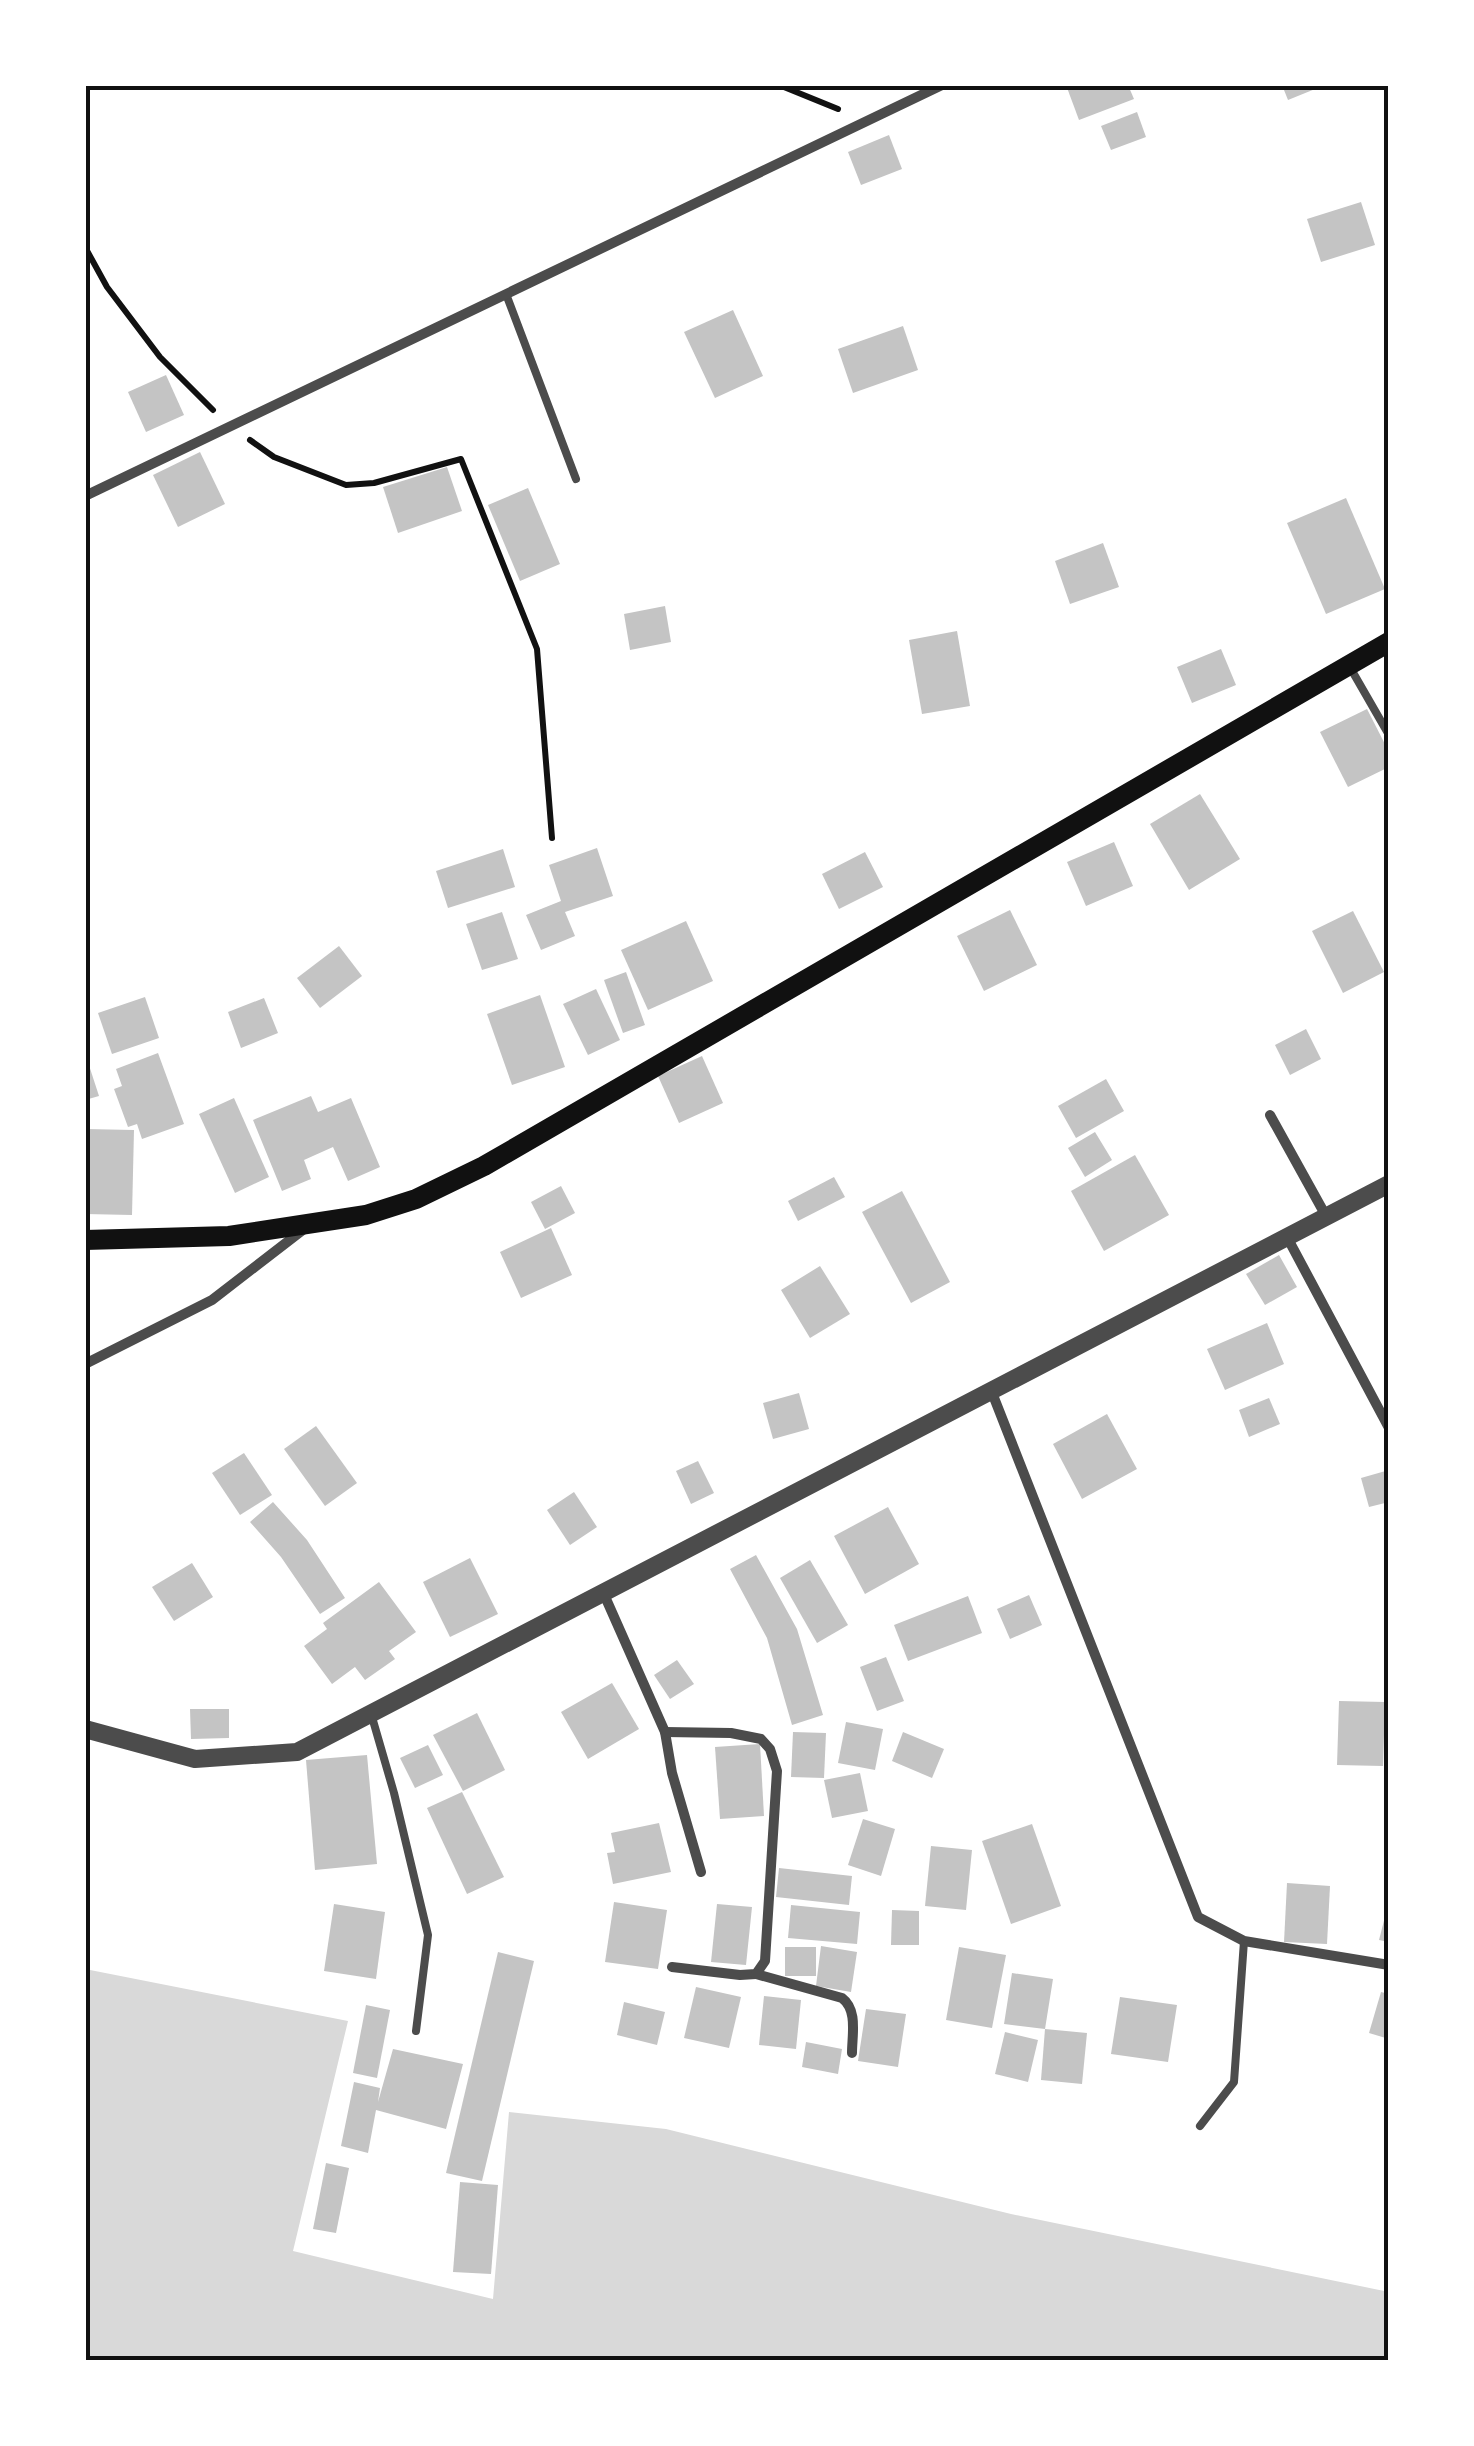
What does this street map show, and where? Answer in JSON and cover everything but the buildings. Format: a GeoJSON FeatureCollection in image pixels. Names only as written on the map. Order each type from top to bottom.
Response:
{"type":"FeatureCollection","features":[{"type":"Feature","properties":{"kind":"main road"},"geometry":{"type":"LineString","coordinates":[[85,1240],[228,1236],[366,1215],[416,1199],[484,1166],[1389,642]]}},
{"type":"Feature","properties":{"kind":"street"},"geometry":{"type":"LineString","coordinates":[[85,496],[942,85]]}},
{"type":"Feature","properties":{"kind":"street"},"geometry":{"type":"LineString","coordinates":[[1270,1115],[1326,1216]]}},
{"type":"Feature","properties":{"kind":"street"},"geometry":{"type":"LineString","coordinates":[[85,1728],[195,1759],[297,1752],[1389,1184]]}},
{"type":"Feature","properties":{"kind":"street"},"geometry":{"type":"LineString","coordinates":[[85,1364],[212,1300],[309,1225]]}},
{"type":"Feature","properties":{"kind":"street"},"geometry":{"type":"LineString","coordinates":[[1287,1236],[1389,1428]]}},
{"type":"Feature","properties":{"kind":"street"},"geometry":{"type":"LineString","coordinates":[[991,1390],[1198,1918],[1244,1940],[1389,1965]]}},
{"type":"Feature","properties":{"kind":"street"},"geometry":{"type":"LineString","coordinates":[[603,1592],[665,1732],[672,1774],[701,1872]]}},
{"type":"Feature","properties":{"kind":"street"},"geometry":{"type":"LineString","coordinates":[[665,1732],[731,1733],[761,1738],[770,1749],[777,1772],[765,1961],[756,1974]]}},
{"type":"Feature","properties":{"kind":"street"},"geometry":{"type":"LineString","coordinates":[[672,1967],[756,1974],[842,1998],[852,2015],[852,2053]]}},
{"type":"Feature","properties":{"kind":"lane"},"geometry":{"type":"LineString","coordinates":[[506,294],[576,479]]}},
{"type":"Feature","properties":{"kind":"lane"},"geometry":{"type":"LineString","coordinates":[[1348,665],[1389,735]]}},
{"type":"Feature","properties":{"kind":"lane"},"geometry":{"type":"LineString","coordinates":[[371,1712],[428,1935],[416,2032]]}},
{"type":"Feature","properties":{"kind":"lane"},"geometry":{"type":"LineString","coordinates":[[1200,2126],[1234,2082],[1244,1940]]}},
{"type":"Feature","properties":{"kind":"path"},"geometry":{"type":"LineString","coordinates":[[779,85],[867,121]]}},
{"type":"Feature","properties":{"kind":"path"},"geometry":{"type":"LineString","coordinates":[[85,246],[107,288],[160,357],[230,426],[274,457],[346,485],[374,483],[461,458],[537,649],[552,838]]}},
{"type":"Feature","properties":{"kind":"shaded area"},"geometry":{"type":"Polygon","coordinates":[[[85,1969],[348,2021],[293,2251],[493,2299],[509,2112],[666,2129],[1011,2214],[1389,2292],[1389,2361],[85,2361],[85,1969]]]}}]}
